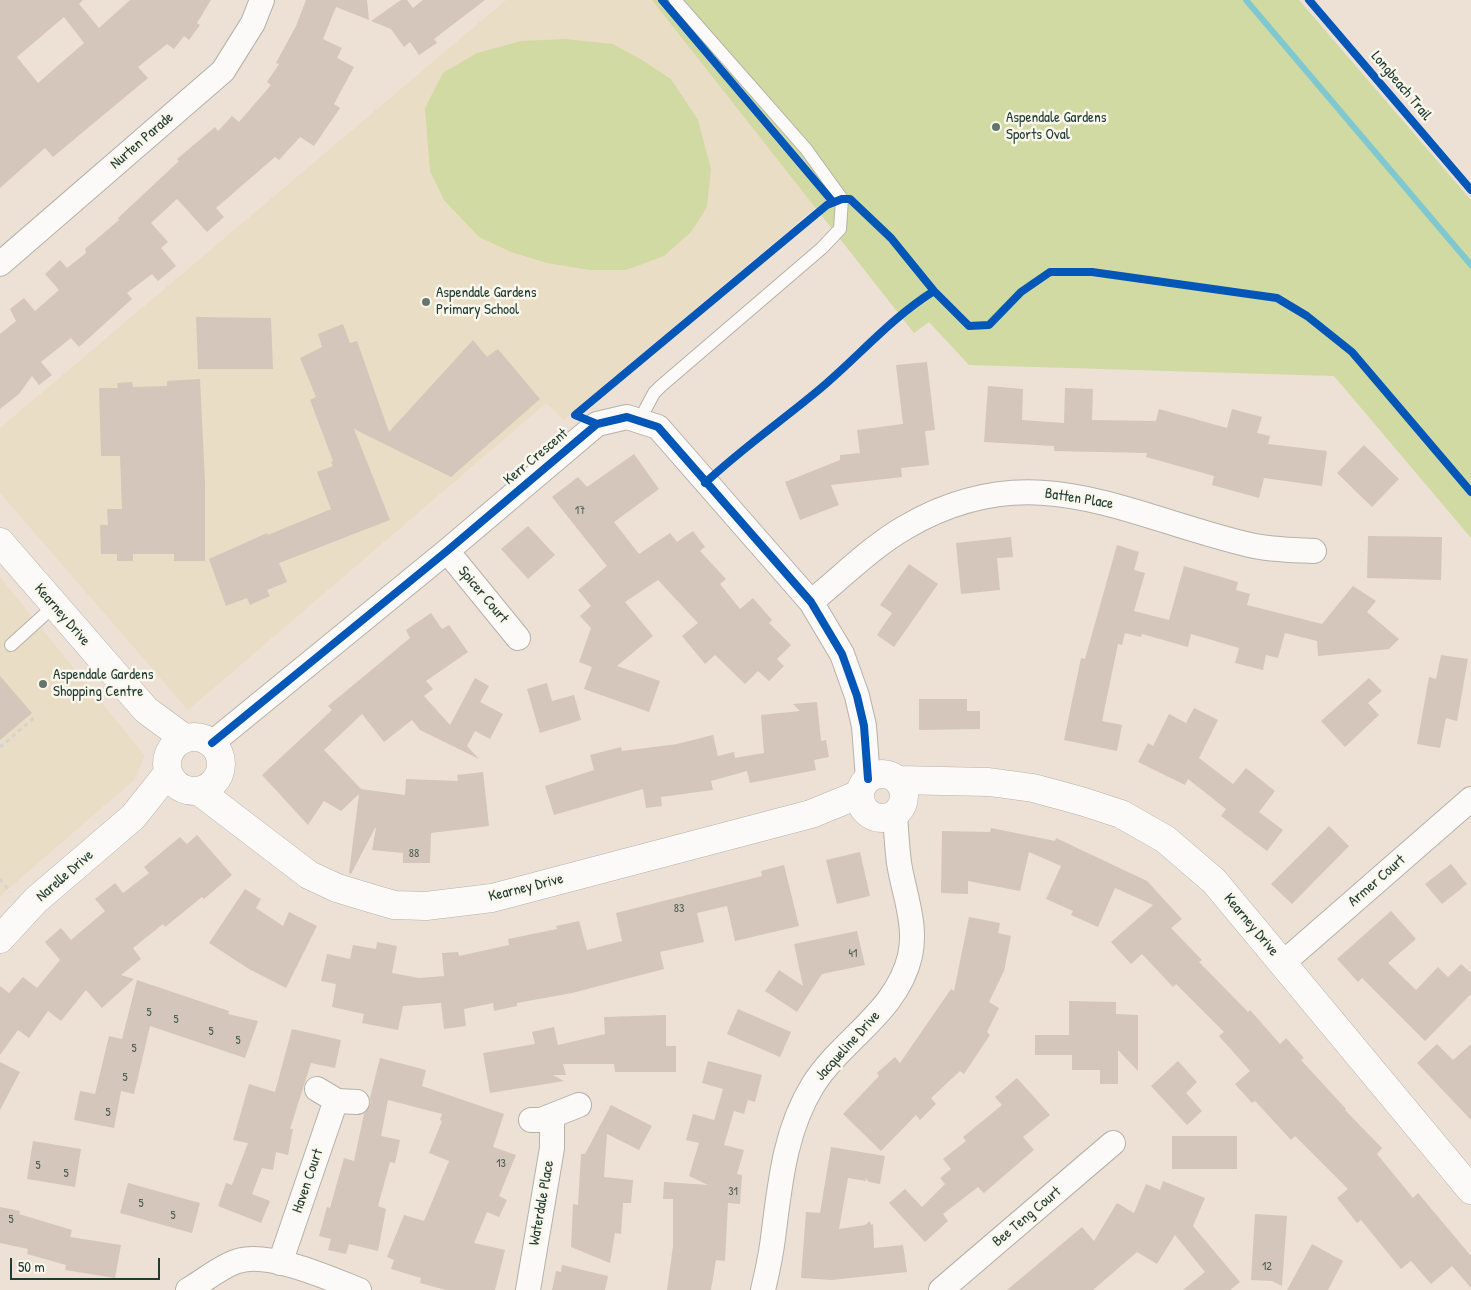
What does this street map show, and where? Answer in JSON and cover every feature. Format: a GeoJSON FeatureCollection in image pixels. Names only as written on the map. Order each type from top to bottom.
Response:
{"type":"FeatureCollection","features":[{"type":"Feature","properties":{"kind":"street","name":"Nurten Parade"},"geometry":{"type":"LineString","coordinates":[[0,264],[223,71],[253,23],[262,0]]}},
{"type":"Feature","properties":{"kind":"street","name":"Kerr Crescent"},"geometry":{"type":"LineString","coordinates":[[194,766],[254,710],[447,552],[597,424],[627,417],[658,427],[811,602],[842,654],[857,696],[882,796]]}},
{"type":"Feature","properties":{"kind":"street","name":"Batten Place"},"geometry":{"type":"LineString","coordinates":[[811,602],[867,555],[906,527],[954,505],[1003,493],[1057,493],[1106,502],[1250,545],[1314,551]]}},
{"type":"Feature","properties":{"kind":"street","name":"Kearney Drive"},"geometry":{"type":"LineString","coordinates":[[0,542],[252,833],[309,875],[337,888],[394,904],[426,906],[492,898],[882,796],[954,782],[989,782],[1033,788],[1121,814],[1165,839],[1214,881],[1469,1184]]}},
{"type":"Feature","properties":{"kind":"street","name":"Spicer Court"},"geometry":{"type":"LineString","coordinates":[[447,552],[518,638]]}},
{"type":"Feature","properties":{"kind":"street","name":"Narelle Drive"},"geometry":{"type":"LineString","coordinates":[[0,938],[36,900],[194,766]]}},
{"type":"Feature","properties":{"kind":"street","name":"Jacqueline Drive"},"geometry":{"type":"LineString","coordinates":[[763,1290],[773,1239],[780,1174],[798,1115],[813,1085],[842,1050],[878,1015],[904,975],[910,955],[912,932],[910,908],[882,796]]}},
{"type":"Feature","properties":{"kind":"street","name":"Armer Court"},"geometry":{"type":"LineString","coordinates":[[1283,963],[1471,799]]}},
{"type":"Feature","properties":{"kind":"street","name":"Haven Court"},"geometry":{"type":"LineString","coordinates":[[280,1263],[336,1097]]}},
{"type":"Feature","properties":{"kind":"street","name":"Waterdale Place"},"geometry":{"type":"LineString","coordinates":[[528,1290],[552,1148],[542,1118],[579,1105]]}},
{"type":"Feature","properties":{"kind":"street","name":"Bee Teng Court"},"geometry":{"type":"LineString","coordinates":[[941,1290],[1113,1143]]}},
{"type":"Feature","properties":{"kind":"street"},"geometry":{"type":"LineString","coordinates":[[185,1289],[238,1260],[261,1258],[359,1290]]}},
{"type":"Feature","properties":{"kind":"lane"},"geometry":{"type":"LineString","coordinates":[[638,421],[654,393],[661,386],[822,248],[840,229],[843,213],[842,199],[806,149],[675,0]]}},
{"type":"Feature","properties":{"kind":"lane"},"geometry":{"type":"LineString","coordinates":[[12,645],[54,606]]}},
{"type":"Feature","properties":{"kind":"path"},"geometry":{"type":"LineString","coordinates":[[0,747],[35,717]]}},
{"type":"Feature","properties":{"kind":"path"},"geometry":{"type":"LineString","coordinates":[[0,879],[10,892]]}},
{"type":"Feature","properties":{"kind":"shaded area","name":"Aspendale Gardens Primary School"},"geometry":{"type":"Polygon","coordinates":[[[506,0],[654,0],[822,202],[564,420],[546,403],[188,710],[0,493],[0,428],[506,0]]]}},
{"type":"Feature","properties":{"kind":"shaded area","name":"Aspendale Gardens Shopping Centre"},"geometry":{"type":"Polygon","coordinates":[[[0,577],[145,756],[134,780],[0,896],[0,577]]]}},
{"type":"Feature","properties":{"kind":"green space"},"geometry":{"type":"Polygon","coordinates":[[[652,0],[1299,0],[1471,200],[1471,538],[1334,376],[969,365],[929,322],[914,333],[652,0]]]}},
{"type":"Feature","properties":{"kind":"green space"},"geometry":{"type":"Polygon","coordinates":[[[565,39],[613,44],[671,79],[698,120],[711,169],[707,207],[691,232],[664,256],[626,270],[590,270],[547,263],[511,252],[479,237],[444,200],[430,171],[425,108],[443,73],[477,53],[521,41],[565,39]]]}},
{"type":"Feature","properties":{"kind":"building"},"geometry":{"type":"Polygon","coordinates":[[[0,0],[83,0],[79,4],[99,28],[130,0],[211,0],[197,23],[200,25],[189,40],[184,36],[174,49],[167,44],[138,67],[148,78],[53,157],[45,148],[0,188],[0,0]],[[64,17],[17,57],[38,83],[84,43],[64,17]]]}},
{"type":"Feature","properties":{"kind":"building"},"geometry":{"type":"Polygon","coordinates":[[[306,0],[367,0],[369,20],[336,7],[323,39],[342,48],[337,58],[354,67],[334,104],[340,108],[314,146],[300,137],[279,160],[275,157],[216,208],[224,217],[207,232],[177,199],[151,223],[168,242],[161,248],[176,266],[158,281],[152,274],[127,293],[132,299],[79,347],[71,338],[41,362],[52,375],[39,385],[32,376],[19,394],[0,409],[0,334],[16,321],[10,309],[24,298],[35,311],[59,290],[45,274],[60,260],[67,268],[86,253],[85,249],[119,220],[118,218],[179,161],[177,159],[215,127],[218,131],[232,116],[239,122],[271,85],[267,82],[279,64],[276,63],[296,26],[306,0]]]}},
{"type":"Feature","properties":{"kind":"building"},"geometry":{"type":"Polygon","coordinates":[[[401,0],[407,0],[413,8],[423,0],[485,0],[434,39],[437,43],[419,55],[410,42],[404,47],[391,29],[371,21],[401,0]]]}},
{"type":"Feature","properties":{"kind":"building"},"geometry":{"type":"Polygon","coordinates":[[[196,317],[271,318],[273,369],[198,369],[196,317]]]}},
{"type":"Feature","properties":{"kind":"building"},"geometry":{"type":"Polygon","coordinates":[[[343,324],[350,343],[357,341],[389,432],[473,340],[487,357],[498,349],[540,399],[451,477],[354,429],[390,520],[279,563],[287,582],[267,590],[270,596],[250,605],[247,598],[226,606],[209,559],[267,533],[268,535],[331,509],[317,472],[333,466],[331,462],[333,461],[310,400],[316,397],[300,358],[322,347],[318,334],[343,324]]]}},
{"type":"Feature","properties":{"kind":"building"},"geometry":{"type":"Polygon","coordinates":[[[927,362],[935,430],[925,431],[929,465],[901,468],[902,477],[831,485],[839,505],[800,520],[785,482],[840,460],[840,455],[860,453],[857,430],[903,424],[896,365],[927,362]]]}},
{"type":"Feature","properties":{"kind":"building"},"geometry":{"type":"Polygon","coordinates":[[[200,379],[205,482],[205,561],[174,561],[174,554],[133,554],[133,561],[117,561],[117,554],[101,554],[100,525],[108,525],[107,509],[122,509],[120,456],[101,456],[99,388],[118,388],[117,383],[132,382],[133,387],[167,386],[167,381],[200,379]]]}},
{"type":"Feature","properties":{"kind":"building"},"geometry":{"type":"Polygon","coordinates":[[[988,386],[1023,389],[1022,420],[1064,423],[1065,388],[1093,389],[1092,420],[1156,421],[1159,409],[1227,428],[1232,409],[1262,417],[1257,433],[1270,436],[1268,444],[1327,451],[1322,486],[1264,478],[1259,498],[1212,485],[1214,476],[1146,457],[1147,453],[1054,451],[1054,446],[984,442],[988,386]]]}},
{"type":"Feature","properties":{"kind":"building"},"geometry":{"type":"Polygon","coordinates":[[[1364,445],[1399,479],[1372,507],[1337,473],[1364,445]]]}},
{"type":"Feature","properties":{"kind":"building"},"geometry":{"type":"Polygon","coordinates":[[[634,454],[659,489],[614,522],[639,554],[670,533],[677,542],[693,531],[705,547],[700,551],[726,579],[720,584],[740,609],[753,598],[772,620],[769,623],[791,645],[777,659],[784,666],[769,681],[758,671],[745,684],[715,655],[705,664],[682,636],[698,623],[658,580],[625,602],[653,636],[617,666],[660,681],[649,712],[584,689],[592,667],[579,662],[591,628],[580,616],[591,606],[578,590],[607,566],[552,497],[578,477],[587,487],[634,454]]]}},
{"type":"Feature","properties":{"kind":"building"},"geometry":{"type":"Polygon","coordinates":[[[528,526],[555,555],[528,579],[501,549],[528,526]]]}},
{"type":"Feature","properties":{"kind":"building"},"geometry":{"type":"Polygon","coordinates":[[[1368,536],[1442,537],[1441,580],[1367,578],[1368,536]]]}},
{"type":"Feature","properties":{"kind":"building"},"geometry":{"type":"Polygon","coordinates":[[[1011,537],[1013,557],[997,558],[1000,590],[961,594],[956,543],[1011,537]]]}},
{"type":"Feature","properties":{"kind":"building"},"geometry":{"type":"Polygon","coordinates":[[[1117,545],[1139,552],[1134,570],[1145,573],[1134,611],[1169,620],[1184,566],[1238,582],[1236,590],[1250,594],[1247,605],[1322,624],[1353,586],[1376,601],[1367,612],[1399,639],[1389,649],[1318,656],[1317,641],[1285,633],[1278,658],[1266,655],[1263,670],[1235,663],[1239,648],[1191,634],[1188,647],[1142,634],[1141,637],[1125,633],[1122,645],[1118,644],[1102,721],[1122,725],[1117,751],[1064,740],[1081,658],[1085,659],[1117,545]]]}},
{"type":"Feature","properties":{"kind":"building"},"geometry":{"type":"Polygon","coordinates":[[[909,564],[938,584],[894,647],[877,635],[892,613],[880,605],[909,564]]]}},
{"type":"Feature","properties":{"kind":"building"},"geometry":{"type":"Polygon","coordinates":[[[431,613],[442,629],[449,625],[468,652],[426,681],[433,689],[424,696],[450,725],[475,678],[489,686],[480,702],[503,714],[490,739],[475,731],[467,746],[479,759],[420,730],[412,720],[384,742],[362,714],[324,750],[361,789],[405,795],[406,779],[458,781],[457,775],[483,772],[489,826],[431,833],[430,863],[403,863],[403,853],[372,850],[375,828],[351,874],[349,873],[359,794],[341,811],[324,801],[308,825],[262,775],[332,710],[328,706],[410,638],[406,630],[431,613]]]}},
{"type":"Feature","properties":{"kind":"building"},"geometry":{"type":"Polygon","coordinates":[[[1441,655],[1468,659],[1457,721],[1446,718],[1440,748],[1417,744],[1429,677],[1436,679],[1441,655]]]}},
{"type":"Feature","properties":{"kind":"building"},"geometry":{"type":"Polygon","coordinates":[[[0,676],[32,713],[0,740],[0,676]]]}},
{"type":"Feature","properties":{"kind":"building"},"geometry":{"type":"Polygon","coordinates":[[[1369,678],[1382,691],[1368,703],[1379,715],[1345,747],[1321,721],[1369,678]]]}},
{"type":"Feature","properties":{"kind":"building"},"geometry":{"type":"Polygon","coordinates":[[[547,683],[552,701],[574,695],[581,720],[540,733],[527,689],[547,683]]]}},
{"type":"Feature","properties":{"kind":"building"},"geometry":{"type":"Polygon","coordinates":[[[919,699],[967,699],[967,711],[980,711],[980,729],[919,730],[919,699]]]}},
{"type":"Feature","properties":{"kind":"building"},"geometry":{"type":"Polygon","coordinates":[[[817,702],[821,741],[826,740],[829,757],[814,760],[816,770],[750,783],[747,771],[711,781],[713,790],[661,797],[662,806],[646,808],[643,789],[554,815],[545,786],[594,770],[590,755],[621,747],[622,751],[677,744],[713,735],[718,756],[734,752],[735,758],[764,753],[761,715],[800,711],[793,704],[817,702]]]}},
{"type":"Feature","properties":{"kind":"building"},"geometry":{"type":"Polygon","coordinates":[[[1194,708],[1218,720],[1199,758],[1233,784],[1246,768],[1275,791],[1259,812],[1283,830],[1267,851],[1221,816],[1226,809],[1188,779],[1185,785],[1138,762],[1148,743],[1153,746],[1169,714],[1186,723],[1194,708]]]}},
{"type":"Feature","properties":{"kind":"building"},"geometry":{"type":"Polygon","coordinates":[[[1329,826],[1349,846],[1292,904],[1271,884],[1329,826]]]}},
{"type":"Feature","properties":{"kind":"building"},"geometry":{"type":"Polygon","coordinates":[[[991,828],[1055,841],[1056,838],[1147,881],[1182,919],[1171,928],[1202,960],[1199,962],[1248,1012],[1250,1010],[1280,1044],[1286,1038],[1304,1058],[1301,1060],[1382,1148],[1377,1154],[1413,1198],[1418,1193],[1471,1256],[1471,1288],[1452,1266],[1431,1284],[1411,1261],[1401,1269],[1361,1220],[1357,1223],[1337,1198],[1348,1189],[1295,1136],[1291,1140],[1255,1101],[1252,1103],[1235,1084],[1250,1071],[1219,1036],[1224,1032],[1176,984],[1173,987],[1142,954],[1131,964],[1111,942],[1153,905],[1115,888],[1098,927],[1071,915],[1073,911],[1046,899],[1061,866],[1029,852],[1020,891],[968,881],[968,894],[941,893],[942,831],[990,832],[991,828]]]}},
{"type":"Feature","properties":{"kind":"building"},"geometry":{"type":"Polygon","coordinates":[[[197,835],[232,875],[204,899],[202,897],[165,927],[163,924],[133,948],[141,959],[121,975],[134,979],[102,1008],[86,990],[61,1021],[48,1011],[29,1038],[18,1030],[0,1055],[0,986],[9,993],[23,977],[37,988],[60,960],[45,942],[61,928],[71,940],[105,911],[95,899],[115,883],[123,893],[149,873],[144,867],[180,837],[187,844],[197,835]]]}},
{"type":"Feature","properties":{"kind":"building"},"geometry":{"type":"Polygon","coordinates":[[[860,852],[870,896],[837,904],[826,860],[860,852]]]}},
{"type":"Feature","properties":{"kind":"building"},"geometry":{"type":"Polygon","coordinates":[[[1451,864],[1467,884],[1442,904],[1425,884],[1451,864]]]}},
{"type":"Feature","properties":{"kind":"building"},"geometry":{"type":"Polygon","coordinates":[[[784,865],[799,926],[735,941],[727,906],[697,913],[704,942],[660,952],[664,969],[572,993],[517,1003],[517,1006],[494,1011],[493,1003],[464,1009],[466,1026],[444,1029],[441,1003],[403,1006],[398,1030],[362,1023],[364,1014],[332,1007],[336,984],[321,981],[327,954],[350,959],[353,945],[376,949],[377,942],[397,946],[392,973],[419,978],[444,976],[442,953],[458,952],[459,956],[509,945],[508,939],[557,929],[556,926],[579,921],[587,950],[622,941],[616,913],[762,876],[761,871],[784,865]]]}},
{"type":"Feature","properties":{"kind":"building"},"geometry":{"type":"Polygon","coordinates":[[[245,889],[261,899],[256,908],[283,926],[289,912],[317,926],[286,988],[249,969],[209,943],[245,889]]]}},
{"type":"Feature","properties":{"kind":"building"},"geometry":{"type":"Polygon","coordinates":[[[1391,911],[1416,939],[1388,963],[1416,990],[1438,967],[1448,977],[1461,964],[1471,973],[1471,994],[1425,1041],[1362,978],[1358,982],[1337,959],[1391,911]]]}},
{"type":"Feature","properties":{"kind":"building"},"geometry":{"type":"Polygon","coordinates":[[[969,917],[1000,923],[998,933],[1011,936],[1004,971],[989,1002],[999,1008],[987,1032],[990,1035],[964,1074],[960,1071],[931,1098],[936,1104],[920,1120],[916,1115],[881,1151],[843,1114],[879,1076],[877,1073],[895,1057],[900,1063],[951,989],[954,991],[969,917]]]}},
{"type":"Feature","properties":{"kind":"building"},"geometry":{"type":"Polygon","coordinates":[[[857,931],[865,965],[822,974],[797,1012],[765,991],[779,970],[803,986],[794,944],[857,931]]]}},
{"type":"Feature","properties":{"kind":"building"},"geometry":{"type":"Polygon","coordinates":[[[137,980],[229,1011],[228,1014],[258,1021],[245,1058],[150,1026],[134,1094],[121,1091],[114,1128],[74,1120],[80,1091],[95,1094],[109,1036],[122,1039],[137,980]]]}},
{"type":"Feature","properties":{"kind":"building"},"geometry":{"type":"Polygon","coordinates":[[[1069,1001],[1116,1002],[1116,1014],[1138,1015],[1138,1071],[1118,1050],[1118,1084],[1100,1084],[1100,1070],[1072,1070],[1072,1055],[1035,1055],[1035,1035],[1069,1035],[1069,1001]]]}},
{"type":"Feature","properties":{"kind":"building"},"geometry":{"type":"Polygon","coordinates":[[[738,1009],[791,1032],[780,1057],[727,1034],[738,1009]]]}},
{"type":"Feature","properties":{"kind":"building"},"geometry":{"type":"Polygon","coordinates":[[[666,1015],[666,1046],[676,1046],[676,1072],[615,1072],[614,1064],[563,1064],[566,1075],[553,1075],[564,1081],[490,1093],[483,1053],[535,1044],[532,1032],[554,1027],[558,1045],[605,1034],[604,1017],[666,1015]]]}},
{"type":"Feature","properties":{"kind":"building"},"geometry":{"type":"Polygon","coordinates":[[[292,1029],[341,1040],[335,1068],[311,1063],[290,1129],[293,1129],[288,1155],[276,1152],[273,1170],[262,1168],[252,1194],[270,1201],[261,1223],[218,1206],[226,1183],[232,1185],[248,1143],[233,1140],[249,1084],[275,1092],[292,1029]]]}},
{"type":"Feature","properties":{"kind":"building"},"geometry":{"type":"Polygon","coordinates":[[[1437,1044],[1453,1060],[1471,1044],[1471,1120],[1417,1063],[1437,1044]]]}},
{"type":"Feature","properties":{"kind":"building"},"geometry":{"type":"Polygon","coordinates":[[[380,1058],[426,1070],[422,1086],[504,1114],[493,1147],[516,1155],[499,1196],[507,1200],[499,1217],[487,1212],[474,1243],[505,1250],[495,1290],[446,1290],[420,1283],[421,1278],[391,1269],[394,1260],[387,1257],[404,1215],[424,1221],[449,1161],[429,1153],[442,1121],[440,1120],[442,1114],[388,1100],[381,1136],[400,1140],[395,1163],[390,1162],[378,1206],[386,1209],[378,1251],[349,1244],[346,1254],[328,1250],[331,1239],[319,1236],[327,1207],[330,1208],[344,1158],[354,1161],[364,1114],[371,1103],[370,1098],[380,1058]]]}},
{"type":"Feature","properties":{"kind":"building"},"geometry":{"type":"Polygon","coordinates":[[[708,1061],[762,1075],[755,1102],[748,1100],[744,1114],[734,1111],[724,1145],[744,1150],[737,1174],[742,1175],[740,1204],[728,1203],[725,1261],[716,1260],[711,1290],[667,1290],[673,1246],[673,1199],[663,1199],[664,1182],[708,1185],[689,1176],[699,1143],[686,1140],[693,1114],[714,1120],[723,1089],[702,1083],[708,1061]]]}},
{"type":"Feature","properties":{"kind":"building"},"geometry":{"type":"Polygon","coordinates":[[[1178,1061],[1197,1082],[1186,1093],[1202,1111],[1187,1125],[1151,1086],[1178,1061]]]}},
{"type":"Feature","properties":{"kind":"building"},"geometry":{"type":"Polygon","coordinates":[[[0,1062],[20,1072],[0,1110],[0,1062]]]}},
{"type":"Feature","properties":{"kind":"building"},"geometry":{"type":"Polygon","coordinates":[[[1017,1078],[1050,1115],[1023,1137],[1034,1150],[984,1193],[978,1187],[943,1214],[948,1221],[925,1242],[889,1203],[905,1189],[922,1207],[945,1184],[940,1178],[951,1169],[943,1159],[966,1141],[963,1137],[1002,1105],[995,1097],[1017,1078]]]}},
{"type":"Feature","properties":{"kind":"building"},"geometry":{"type":"Polygon","coordinates":[[[611,1105],[652,1126],[639,1150],[607,1134],[604,1177],[633,1180],[631,1203],[623,1203],[621,1234],[615,1233],[610,1263],[571,1247],[573,1204],[578,1205],[581,1154],[585,1154],[611,1105]]]}},
{"type":"Feature","properties":{"kind":"building"},"geometry":{"type":"Polygon","coordinates":[[[1172,1136],[1237,1136],[1237,1169],[1172,1169],[1172,1136]]]}},
{"type":"Feature","properties":{"kind":"building"},"geometry":{"type":"Polygon","coordinates":[[[33,1141],[81,1149],[75,1187],[27,1179],[33,1141]]]}},
{"type":"Feature","properties":{"kind":"building"},"geometry":{"type":"Polygon","coordinates":[[[831,1147],[885,1156],[880,1184],[869,1182],[865,1178],[866,1181],[848,1178],[839,1229],[865,1225],[870,1221],[871,1225],[873,1224],[874,1248],[903,1245],[907,1272],[831,1280],[801,1278],[806,1212],[820,1213],[831,1147]]]}},
{"type":"Feature","properties":{"kind":"building"},"geometry":{"type":"Polygon","coordinates":[[[1163,1181],[1205,1198],[1193,1226],[1240,1282],[1230,1290],[1183,1290],[1205,1272],[1175,1235],[1157,1264],[1137,1252],[1093,1290],[1007,1290],[1082,1227],[1094,1241],[1117,1203],[1134,1213],[1146,1184],[1160,1190],[1163,1181]]]}},
{"type":"Feature","properties":{"kind":"building"},"geometry":{"type":"Polygon","coordinates":[[[128,1183],[200,1203],[192,1233],[120,1213],[128,1183]]]}},
{"type":"Feature","properties":{"kind":"building"},"geometry":{"type":"Polygon","coordinates":[[[0,1207],[20,1211],[19,1214],[72,1230],[70,1237],[121,1245],[115,1278],[65,1270],[66,1265],[27,1254],[28,1249],[0,1243],[0,1207]]]}},
{"type":"Feature","properties":{"kind":"building"},"geometry":{"type":"Polygon","coordinates":[[[1255,1214],[1287,1216],[1282,1286],[1272,1281],[1251,1280],[1255,1214]]]}},
{"type":"Feature","properties":{"kind":"building"},"geometry":{"type":"Polygon","coordinates":[[[1312,1244],[1343,1261],[1328,1290],[1287,1290],[1312,1244]]]}},
{"type":"Feature","properties":{"kind":"building"},"geometry":{"type":"Polygon","coordinates":[[[562,1265],[608,1276],[605,1290],[552,1290],[556,1271],[561,1272],[562,1265]]]}},
{"type":"Feature","properties":{"kind":"waterway"},"geometry":{"type":"LineString","coordinates":[[1246,0],[1471,265]]}},
{"type":"Feature","properties":{"kind":"cycle path"},"geometry":{"type":"LineString","coordinates":[[662,0],[833,202]]}},
{"type":"Feature","properties":{"kind":"cycle path","name":"Longbeach Trail"},"geometry":{"type":"LineString","coordinates":[[1309,0],[1471,190]]}},
{"type":"Feature","properties":{"kind":"cycle path"},"geometry":{"type":"LineString","coordinates":[[597,424],[575,415],[827,205],[842,199],[850,199],[891,238],[934,291],[969,326],[989,325],[1021,292],[1050,272],[1092,272],[1277,298],[1307,316],[1352,352],[1471,492]]}},
{"type":"Feature","properties":{"kind":"cycle path"},"geometry":{"type":"LineString","coordinates":[[705,483],[733,458],[821,388],[904,313],[934,291]]}},
{"type":"Feature","properties":{"kind":"cycle path"},"geometry":{"type":"LineString","coordinates":[[212,743],[447,551],[597,424],[627,417],[658,427],[811,602],[842,654],[857,696],[864,726],[868,779]]}},
{"type":"Feature","properties":{"kind":"place","name":"Aspendale Gardens Sports Oval"},"geometry":{"type":"Point","coordinates":[996,127]}},
{"type":"Feature","properties":{"kind":"place","name":"Aspendale Gardens Primary School"},"geometry":{"type":"Point","coordinates":[426,302]}},
{"type":"Feature","properties":{"kind":"place","name":"Aspendale Gardens Shopping Centre"},"geometry":{"type":"Point","coordinates":[43,684]}}]}
